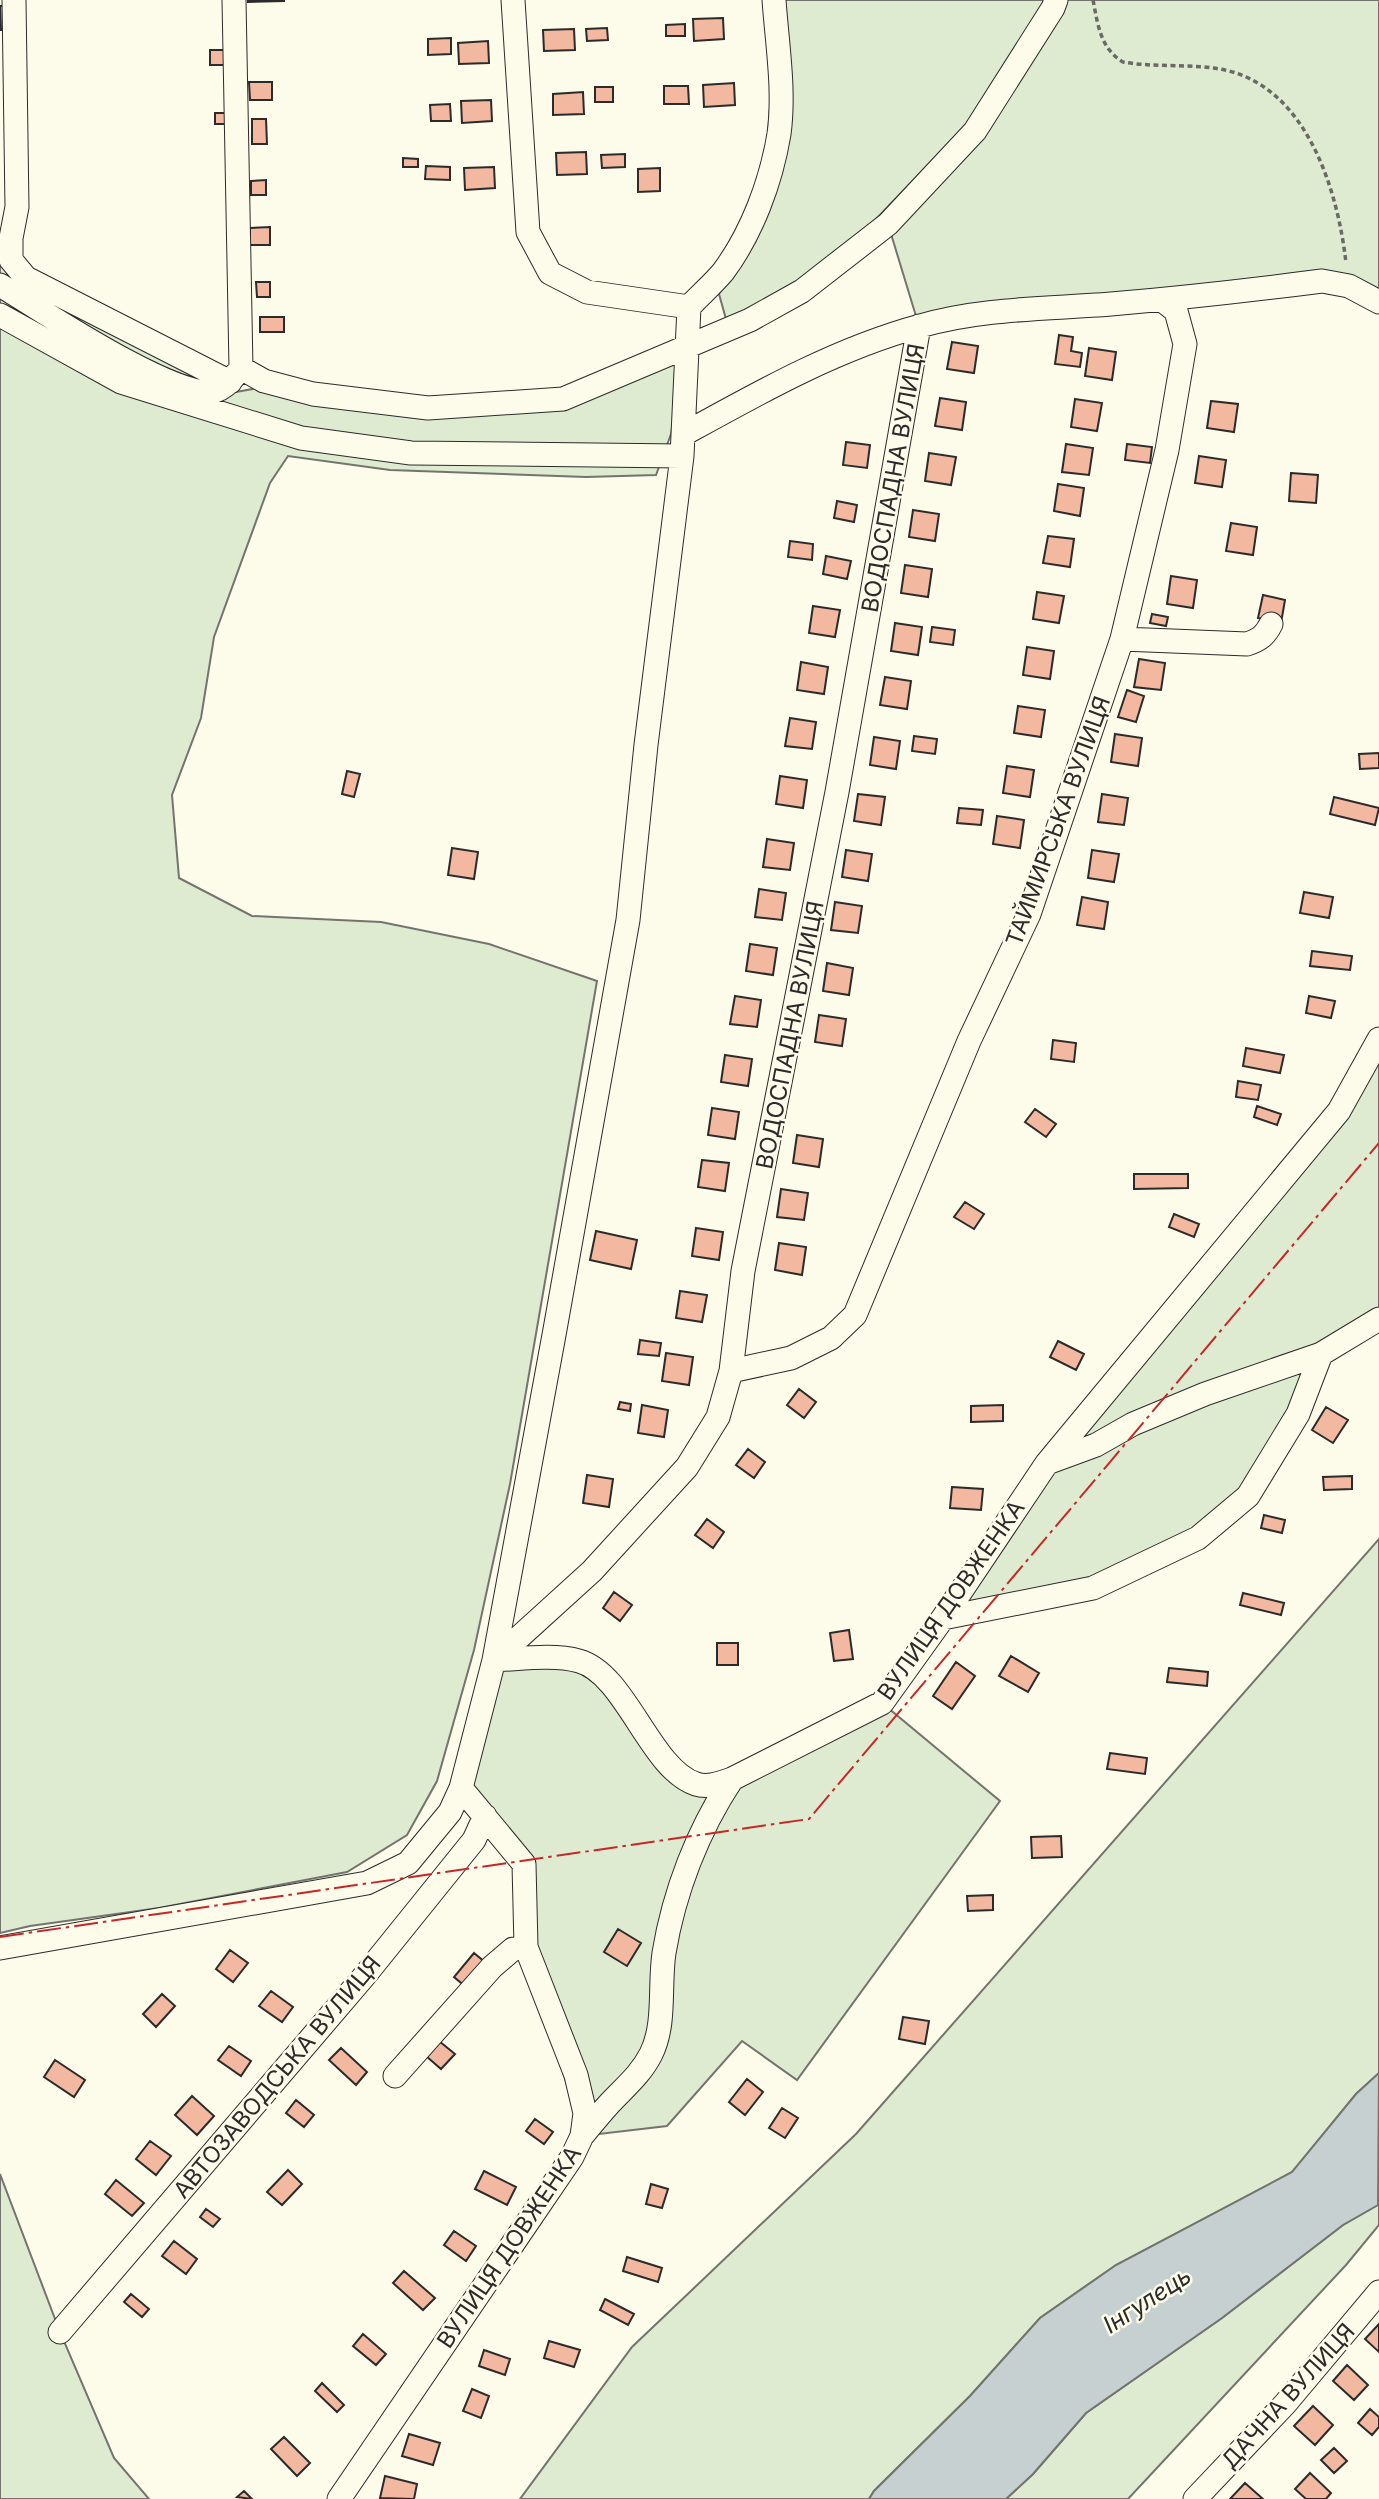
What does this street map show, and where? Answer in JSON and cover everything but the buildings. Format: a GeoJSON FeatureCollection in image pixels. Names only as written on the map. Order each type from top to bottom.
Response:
{"type":"FeatureCollection","features":[{"type":"Feature","properties":{"kind":"street"},"geometry":{"type":"LineString","coordinates":[[14,0],[17,206],[11,238],[11,260],[26,278],[235,375],[313,394],[428,408],[563,399],[750,320],[802,291],[888,224],[975,131],[1056,0]]}},
{"type":"Feature","properties":{"kind":"street"},"geometry":{"type":"LineString","coordinates":[[234,0],[235,375]]}},
{"type":"Feature","properties":{"kind":"street"},"geometry":{"type":"LineString","coordinates":[[513,0],[528,232],[550,273],[587,292],[689,307]]}},
{"type":"Feature","properties":{"kind":"street"},"geometry":{"type":"LineString","coordinates":[[0,1948],[367,1883],[408,1863],[450,1812],[461,1787],[494,1660],[628,920],[647,732],[683,445],[689,307],[721,274],[745,239],[768,176],[779,133],[774,0]]}},
{"type":"Feature","properties":{"kind":"street"},"geometry":{"type":"LineString","coordinates":[[0,315],[121,382],[301,438],[411,453],[683,445],[756,394],[827,358],[919,326],[966,315],[1162,300],[1322,281],[1349,286],[1379,302]]}},
{"type":"Feature","properties":{"kind":"street"},"geometry":{"type":"LineString","coordinates":[[0,285],[113,355],[184,387],[215,391],[235,375]]}},
{"type":"Feature","properties":{"kind":"street","name":"ТАЙМИРСЬКА ВУЛИЦЯ"},"geometry":{"type":"LineString","coordinates":[[732,1371],[791,1358],[831,1338],[855,1315],[969,1041],[1029,914],[1122,639],[1167,450],[1185,344],[1176,311],[1162,300]]}},
{"type":"Feature","properties":{"kind":"street","name":"ВОДОСПАДНА ВУЛИЦЯ"},"geometry":{"type":"LineString","coordinates":[[494,1660],[592,1571],[687,1466],[718,1417],[732,1371],[743,1271],[837,792],[919,326]]}},
{"type":"Feature","properties":{"kind":"street"},"geometry":{"type":"LineString","coordinates":[[1122,639],[1247,644],[1257,641],[1271,624]]}},
{"type":"Feature","properties":{"kind":"street","name":"ВУЛИЦЯ ДОВЖЕНКА"},"geometry":{"type":"LineString","coordinates":[[494,1660],[555,1658],[581,1661],[606,1677],[660,1753],[682,1776],[696,1784],[714,1785],[732,1779],[883,1703],[1046,1463],[1339,1111],[1379,1039]]}},
{"type":"Feature","properties":{"kind":"street"},"geometry":{"type":"LineString","coordinates":[[1046,1463],[1096,1445],[1133,1424],[1205,1394],[1321,1354],[1379,1319]]}},
{"type":"Feature","properties":{"kind":"street"},"geometry":{"type":"LineString","coordinates":[[943,1618],[1093,1588],[1198,1538],[1248,1496],[1298,1414],[1321,1354]]}},
{"type":"Feature","properties":{"kind":"street"},"geometry":{"type":"LineString","coordinates":[[582,2136],[638,2076],[652,2053],[658,2030],[664,1954],[681,1886],[705,1822],[732,1779]]}},
{"type":"Feature","properties":{"kind":"street","name":"ВУЛИЦЯ ДОВЖЕНКА"},"geometry":{"type":"LineString","coordinates":[[339,2499],[572,2157],[582,2136],[584,2113],[576,2075],[526,1947],[524,1864],[461,1787]]}},
{"type":"Feature","properties":{"kind":"street","name":"АВТОЗАВОДСЬКА ВУЛИЦЯ"},"geometry":{"type":"LineString","coordinates":[[60,2332],[366,1973],[474,1840],[485,1816]]}},
{"type":"Feature","properties":{"kind":"street"},"geometry":{"type":"LineString","coordinates":[[395,2076],[492,1967],[513,1949],[526,1947]]}},
{"type":"Feature","properties":{"kind":"street","name":"ДАЧНА ВУЛИЦЯ"},"geometry":{"type":"LineString","coordinates":[[1195,2499],[1285,2404],[1379,2292]]}},
{"type":"Feature","properties":{"kind":"path"},"geometry":{"type":"LineString","coordinates":[[1093,0],[1099,34],[1111,55],[1123,62],[1225,71],[1245,77],[1267,89],[1285,107],[1302,127],[1320,159],[1334,198],[1342,224],[1349,286]]}},
{"type":"Feature","properties":{"kind":"green space"},"geometry":{"type":"Polygon","coordinates":[[[779,0],[1047,0],[966,125],[877,218],[800,285],[726,319],[719,294],[761,216],[779,0]]]}},
{"type":"Feature","properties":{"kind":"green space"},"geometry":{"type":"Polygon","coordinates":[[[1056,0],[1379,0],[1379,302],[1349,286],[919,326],[888,224],[975,131],[1056,0]]]}},
{"type":"Feature","properties":{"kind":"green space"},"geometry":{"type":"Polygon","coordinates":[[[0,259],[21,283],[236,392],[258,388],[565,409],[674,362],[681,369],[671,434],[656,475],[586,477],[390,470],[288,456],[270,483],[214,637],[201,718],[172,795],[179,878],[252,916],[381,922],[489,944],[597,981],[510,1484],[474,1650],[437,1781],[407,1835],[347,1872],[159,1908],[30,1926],[0,1933],[0,259]]]}},
{"type":"Feature","properties":{"kind":"green space"},"geometry":{"type":"Polygon","coordinates":[[[1379,1039],[1379,1319],[1321,1354],[1248,1496],[1093,1588],[943,1618],[1209,1268],[1379,1039]]]}},
{"type":"Feature","properties":{"kind":"green space"},"geometry":{"type":"Polygon","coordinates":[[[1379,1539],[1379,2073],[1356,2094],[1293,2172],[1116,2265],[1040,2318],[970,2396],[869,2499],[520,2499],[632,2347],[856,2134],[1379,1539]]]}},
{"type":"Feature","properties":{"kind":"green space"},"geometry":{"type":"Polygon","coordinates":[[[494,1660],[581,1661],[696,1784],[882,1703],[1000,1801],[797,2080],[742,2041],[667,2126],[582,2136],[526,1947],[524,1864],[461,1788],[494,1660]]]}},
{"type":"Feature","properties":{"kind":"green space"},"geometry":{"type":"Polygon","coordinates":[[[0,2174],[60,2332],[114,2458],[149,2499],[0,2499],[0,2174]]]}},
{"type":"Feature","properties":{"kind":"green space"},"geometry":{"type":"Polygon","coordinates":[[[1379,2204],[1379,2225],[1346,2265],[1128,2499],[1006,2499],[1033,2474],[1086,2413],[1222,2318],[1343,2225],[1379,2204]]]}},
{"type":"Feature","properties":{"kind":"water","name":"Інгулець"},"geometry":{"type":"Polygon","coordinates":[[[1379,2073],[1378,2205],[1343,2225],[1222,2318],[1086,2413],[1033,2474],[1006,2499],[869,2499],[970,2396],[1040,2318],[1116,2265],[1292,2172],[1356,2094],[1379,2073]]]}},
{"type":"Feature","properties":{"kind":"power"},"geometry":{"type":"LineString","coordinates":[[0,1937],[809,1819],[1379,1143]]}}]}
